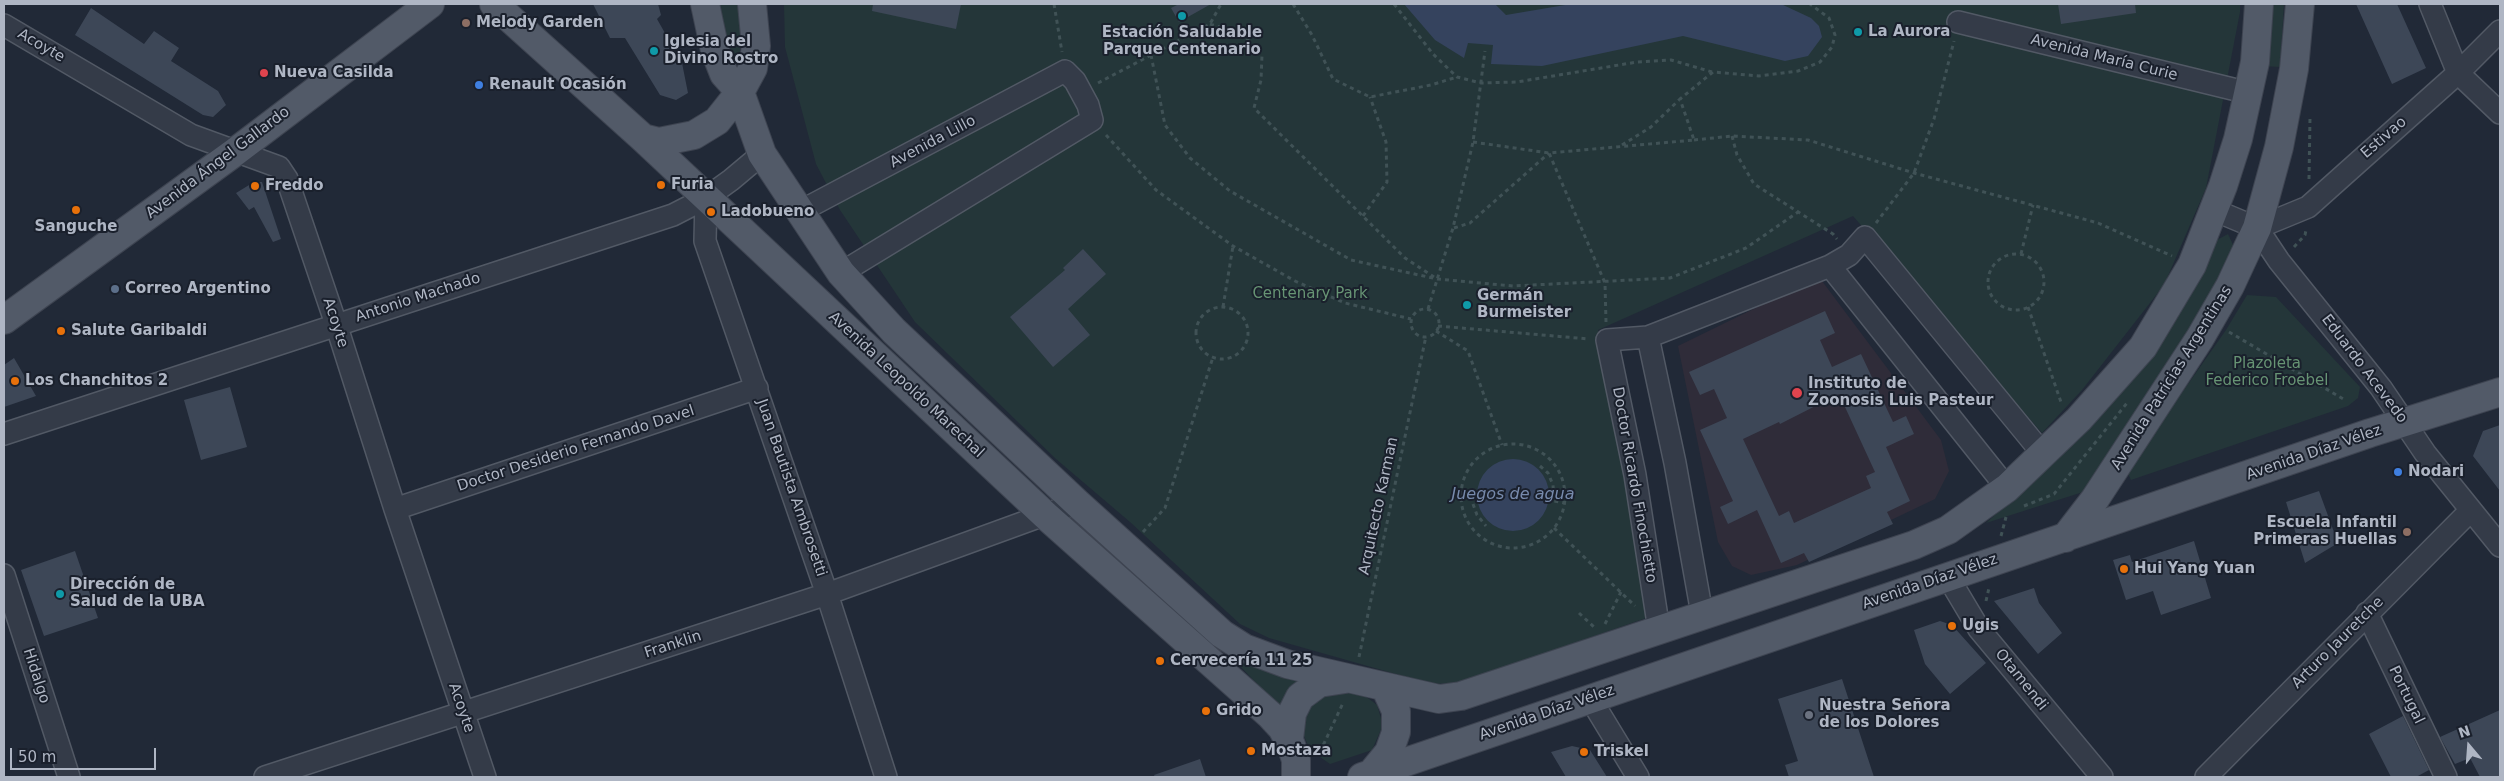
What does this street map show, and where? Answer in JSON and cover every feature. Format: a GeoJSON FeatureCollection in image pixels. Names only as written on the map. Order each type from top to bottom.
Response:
{"type":"FeatureCollection","features":[{"type":"Feature","properties":{"kind":"main road","name":"Avenida Ángel Gallardo"},"geometry":{"type":"LineString","coordinates":[[4,320],[235,152],[430,4]]}},
{"type":"Feature","properties":{"kind":"main road","name":"Avenida Leopoldo Marechal"},"geometry":{"type":"LineString","coordinates":[[494,4],[643,138],[1045,515],[1276,721],[1289,739],[1296,760],[1296,777]]}},
{"type":"Feature","properties":{"kind":"main road"},"geometry":{"type":"LineString","coordinates":[[706,4],[715,50],[724,74],[740,92],[762,154]]}},
{"type":"Feature","properties":{"kind":"main road"},"geometry":{"type":"LineString","coordinates":[[643,138],[659,142],[694,135],[717,121],[740,92],[752,68],[756,46],[752,4]]}},
{"type":"Feature","properties":{"kind":"main road"},"geometry":{"type":"LineString","coordinates":[[1386,689],[1429,698],[1448,699],[1540,670],[1935,537],[2007,488],[2079,420],[2143,347],[2192,265],[2214,210],[2238,139],[2255,62],[2259,4]]}},
{"type":"Feature","properties":{"kind":"main road","name":"Avenida Patricias Argentinas"},"geometry":{"type":"LineString","coordinates":[[2065,538],[2104,485],[2210,321],[2230,286],[2257,228],[2279,147],[2288,104],[2294,68],[2300,4]]}},
{"type":"Feature","properties":{"kind":"main road","name":"Avenida Leopoldo Marechal"},"geometry":{"type":"LineString","coordinates":[[762,154],[842,273],[894,331],[1212,627],[1244,648],[1287,664],[1386,689]]}},
{"type":"Feature","properties":{"kind":"main road","name":"Avenida Díaz Vélez"},"geometry":{"type":"LineString","coordinates":[[1366,776],[1590,698],[2404,422],[2500,392]]}},
{"type":"Feature","properties":{"kind":"main road"},"geometry":{"type":"LineString","coordinates":[[1948,577],[1943,562],[1945,547],[1951,533],[1967,517]]}},
{"type":"Feature","properties":{"kind":"main road"},"geometry":{"type":"LineString","coordinates":[[1540,670],[1590,698]]}},
{"type":"Feature","properties":{"kind":"main road"},"geometry":{"type":"LineString","coordinates":[[1289,739],[1294,708],[1308,690],[1326,681],[1354,680]]}},
{"type":"Feature","properties":{"kind":"main road"},"geometry":{"type":"LineString","coordinates":[[1366,776],[1386,757],[1395,738],[1397,716],[1386,689]]}},
{"type":"Feature","properties":{"kind":"street"},"geometry":{"type":"LineString","coordinates":[[2430,4],[2458,73],[2500,113]]}},
{"type":"Feature","properties":{"kind":"street","name":"Avenida María Curie"},"geometry":{"type":"LineString","coordinates":[[1958,22],[2249,93]]}},
{"type":"Feature","properties":{"kind":"street","name":"Acoyte"},"geometry":{"type":"LineString","coordinates":[[4,24],[191,135],[279,166],[287,179],[336,324],[395,509],[485,777]]}},
{"type":"Feature","properties":{"kind":"street","name":"Estivao"},"geometry":{"type":"LineString","coordinates":[[2257,228],[2308,206],[2458,73],[2500,31]]}},
{"type":"Feature","properties":{"kind":"street"},"geometry":{"type":"LineString","coordinates":[[842,273],[1092,120],[1081,91],[1065,71]]}},
{"type":"Feature","properties":{"kind":"street","name":"Avenida Lillo"},"geometry":{"type":"LineString","coordinates":[[800,212],[1065,71]]}},
{"type":"Feature","properties":{"kind":"street","name":"Antonio Machado"},"geometry":{"type":"LineString","coordinates":[[4,434],[673,215],[706,198],[762,154]]}},
{"type":"Feature","properties":{"kind":"street","name":"Juan Bautista Ambrosetti"},"geometry":{"type":"LineString","coordinates":[[706,198],[705,241],[827,594],[886,777]]}},
{"type":"Feature","properties":{"kind":"street"},"geometry":{"type":"LineString","coordinates":[[2214,210],[2257,228]]}},
{"type":"Feature","properties":{"kind":"street","name":"Eduardo Acevedo"},"geometry":{"type":"LineString","coordinates":[[2257,228],[2279,261],[2380,388],[2425,453],[2500,546]]}},
{"type":"Feature","properties":{"kind":"street"},"geometry":{"type":"LineString","coordinates":[[1607,340],[1648,337],[1830,266],[1850,255],[1865,238],[2043,454]]}},
{"type":"Feature","properties":{"kind":"street"},"geometry":{"type":"LineString","coordinates":[[1830,266],[2007,488]]}},
{"type":"Feature","properties":{"kind":"street"},"geometry":{"type":"LineString","coordinates":[[1648,337],[1675,463],[1702,614]]}},
{"type":"Feature","properties":{"kind":"street","name":"Doctor Ricardo Finochietto"},"geometry":{"type":"LineString","coordinates":[[1607,340],[1635,475],[1660,630]]}},
{"type":"Feature","properties":{"kind":"street","name":"Doctor Desiderio Fernando Davel"},"geometry":{"type":"LineString","coordinates":[[395,509],[757,388]]}},
{"type":"Feature","properties":{"kind":"street","name":"Franklin"},"geometry":{"type":"LineString","coordinates":[[266,777],[827,594],[1077,503]]}},
{"type":"Feature","properties":{"kind":"street","name":"Arturo Jauretche"},"geometry":{"type":"LineString","coordinates":[[2206,777],[2367,613],[2472,510]]}},
{"type":"Feature","properties":{"kind":"street","name":"Hidalgo"},"geometry":{"type":"LineString","coordinates":[[4,575],[69,777]]}},
{"type":"Feature","properties":{"kind":"street","name":"Otamendi"},"geometry":{"type":"LineString","coordinates":[[1948,577],[1979,629],[2102,777]]}},
{"type":"Feature","properties":{"kind":"street","name":"Portugal"},"geometry":{"type":"LineString","coordinates":[[2367,613],[2446,777]]}},
{"type":"Feature","properties":{"kind":"street"},"geometry":{"type":"LineString","coordinates":[[1590,698],[1638,777]]}},
{"type":"Feature","properties":{"kind":"path"},"geometry":{"type":"LineString","coordinates":[[1054,4],[1065,71]]}},
{"type":"Feature","properties":{"kind":"path"},"geometry":{"type":"LineString","coordinates":[[1081,91],[1210,24],[1221,4]]}},
{"type":"Feature","properties":{"kind":"path"},"geometry":{"type":"LineString","coordinates":[[1293,4],[1312,35],[1333,79],[1370,97],[1431,85],[1457,76]]}},
{"type":"Feature","properties":{"kind":"path"},"geometry":{"type":"LineString","coordinates":[[1394,4],[1433,54],[1457,76],[1481,83],[1517,82],[1637,62],[1671,60],[1713,72],[1759,76],[1798,71],[1820,62],[1832,47],[1834,35],[1829,18],[1810,4]]}},
{"type":"Feature","properties":{"kind":"path"},"geometry":{"type":"LineString","coordinates":[[1865,238],[1914,173],[1934,120],[1958,22]]}},
{"type":"Feature","properties":{"kind":"path"},"geometry":{"type":"LineString","coordinates":[[1210,24],[1243,35],[1262,55],[1261,80],[1254,108],[1405,258],[1437,279]]}},
{"type":"Feature","properties":{"kind":"path"},"geometry":{"type":"LineString","coordinates":[[1428,309],[1453,228],[1473,142],[1485,51]]}},
{"type":"Feature","properties":{"kind":"path"},"geometry":{"type":"LineString","coordinates":[[1151,55],[1165,125],[1190,158],[1230,191],[1351,260],[1437,279],[1513,286],[1605,283],[1670,278],[1746,248],[1798,212]]}},
{"type":"Feature","properties":{"kind":"path"},"geometry":{"type":"LineString","coordinates":[[1620,146],[1651,127],[1680,99],[1713,72]]}},
{"type":"Feature","properties":{"kind":"path"},"geometry":{"type":"LineString","coordinates":[[1363,216],[1387,182],[1386,142],[1370,97]]}},
{"type":"Feature","properties":{"kind":"path"},"geometry":{"type":"LineString","coordinates":[[1680,99],[1694,140]]}},
{"type":"Feature","properties":{"kind":"path"},"geometry":{"type":"LineString","coordinates":[[2308,206],[2310,110]]}},
{"type":"Feature","properties":{"kind":"path"},"geometry":{"type":"LineString","coordinates":[[1092,120],[1156,190],[1233,246],[1295,281],[1345,303],[1411,319]]}},
{"type":"Feature","properties":{"kind":"path"},"geometry":{"type":"LineString","coordinates":[[1732,136],[1737,155],[1754,184],[1833,234],[1850,255]]}},
{"type":"Feature","properties":{"kind":"path"},"geometry":{"type":"LineString","coordinates":[[1473,142],[1549,153],[1732,136],[1808,140],[1914,173],[2098,223],[2192,265]]}},
{"type":"Feature","properties":{"kind":"path"},"geometry":{"type":"LineString","coordinates":[[1453,228],[1470,223],[1549,153]]}},
{"type":"Feature","properties":{"kind":"path"},"geometry":{"type":"LineString","coordinates":[[1438,326],[1607,340],[1605,283],[1549,153]]}},
{"type":"Feature","properties":{"kind":"path"},"geometry":{"type":"LineString","coordinates":[[2021,254],[2033,205]]}},
{"type":"Feature","properties":{"kind":"path"},"geometry":{"type":"LineString","coordinates":[[1223,307],[1233,246]]}},
{"type":"Feature","properties":{"kind":"path"},"geometry":{"type":"LineString","coordinates":[[2021,254],[2036,262],[2044,278],[2041,295],[2028,307],[2010,309],[2002,306],[1990,294],[1988,277],[1996,261],[2003,256],[2021,254]]}},
{"type":"Feature","properties":{"kind":"path"},"geometry":{"type":"LineString","coordinates":[[1223,307],[1240,314],[1245,321],[1248,338],[1238,353],[1222,359],[1213,357],[1200,345],[1197,328],[1206,313],[1223,307]]}},
{"type":"Feature","properties":{"kind":"path"},"geometry":{"type":"LineString","coordinates":[[2028,307],[2064,410],[2079,420]]}},
{"type":"Feature","properties":{"kind":"path"},"geometry":{"type":"LineString","coordinates":[[1428,309],[1437,316],[1438,326],[1436,331],[1426,336],[1416,334],[1412,330],[1411,319],[1418,311],[1428,309]]}},
{"type":"Feature","properties":{"kind":"path"},"geometry":{"type":"LineString","coordinates":[[2210,321],[2345,400]]}},
{"type":"Feature","properties":{"kind":"path"},"geometry":{"type":"LineString","coordinates":[[1436,331],[1468,351],[1502,445]]}},
{"type":"Feature","properties":{"kind":"path","name":"Arquitecto Karman"},"geometry":{"type":"LineString","coordinates":[[1320,752],[1354,680],[1426,336]]}},
{"type":"Feature","properties":{"kind":"path"},"geometry":{"type":"LineString","coordinates":[[1127,549],[1166,508],[1213,357]]}},
{"type":"Feature","properties":{"kind":"path"},"geometry":{"type":"LineString","coordinates":[[1511,443],[1529,446],[1545,454],[1557,466],[1564,483],[1565,503],[1561,517],[1554,528],[1538,542],[1522,548],[1504,548],[1488,542],[1475,532],[1465,518],[1461,502],[1461,492],[1468,469],[1479,456],[1494,447],[1511,443]]}},
{"type":"Feature","properties":{"kind":"path"},"geometry":{"type":"LineString","coordinates":[[1540,466],[1548,473],[1553,485],[1554,501],[1565,503]]}},
{"type":"Feature","properties":{"kind":"path"},"geometry":{"type":"LineString","coordinates":[[1461,492],[1473,492],[1475,510],[1486,526]]}},
{"type":"Feature","properties":{"kind":"path"},"geometry":{"type":"LineString","coordinates":[[1554,528],[1660,630]]}},
{"type":"Feature","properties":{"kind":"path"},"geometry":{"type":"LineString","coordinates":[[1605,625],[1621,592]]}},
{"type":"Feature","properties":{"kind":"shaded area","name":"Instituto de Zoonosis Luis Pasteur"},"geometry":{"type":"Polygon","coordinates":[[[1819,277],[1941,440],[1949,471],[1935,499],[1797,565],[1751,575],[1732,566],[1718,542],[1678,346],[1819,277]]]}},
{"type":"Feature","properties":{"kind":"green space"},"geometry":{"type":"Polygon","coordinates":[[[717,4],[741,4],[743,25],[740,52],[733,55],[726,51],[717,4]]]}},
{"type":"Feature","properties":{"kind":"green space","name":"Centenary Park"},"geometry":{"type":"Polygon","coordinates":[[[784,4],[2240,4],[2240,12],[2206,188],[2164,285],[2082,390],[2042,433],[1853,216],[1598,330],[1652,616],[1459,683],[1431,684],[1269,638],[1240,624],[1130,522],[1056,459],[915,322],[840,210],[816,164],[785,47],[784,4]]]}},
{"type":"Feature","properties":{"kind":"green space"},"geometry":{"type":"Polygon","coordinates":[[[2266,4],[2284,4],[2280,67],[2262,66],[2266,4]]]}},
{"type":"Feature","properties":{"kind":"green space"},"geometry":{"type":"Polygon","coordinates":[[[2228,234],[2235,249],[2197,325],[2100,474],[2083,492],[1986,523],[2064,453],[2105,411],[2175,322],[2200,275],[2213,242],[2228,234]]]}},
{"type":"Feature","properties":{"kind":"green space","name":"Plazoleta Federico Froebel"},"geometry":{"type":"Polygon","coordinates":[[[2247,295],[2276,297],[2360,387],[2358,398],[2348,406],[2131,480],[2127,471],[2226,330],[2247,295]]]}},
{"type":"Feature","properties":{"kind":"green space"},"geometry":{"type":"Polygon","coordinates":[[[1224,649],[1300,680],[1282,709],[1259,686],[1224,649]]]}},
{"type":"Feature","properties":{"kind":"green space"},"geometry":{"type":"Polygon","coordinates":[[[1340,690],[1364,695],[1377,705],[1383,725],[1372,750],[1330,764],[1310,750],[1301,729],[1306,710],[1321,696],[1340,690]]]}},
{"type":"Feature","properties":{"kind":"water"},"geometry":{"type":"Polygon","coordinates":[[[1404,4],[1495,4],[1506,15],[1571,4],[1781,4],[1811,18],[1819,26],[1822,37],[1808,56],[1785,61],[1683,36],[1542,66],[1491,64],[1493,45],[1468,43],[1464,58],[1435,40],[1404,4]]]}},
{"type":"Feature","properties":{"kind":"water","name":"Juegos de agua"},"geometry":{"type":"Polygon","coordinates":[[[1513,459],[1533,465],[1543,475],[1549,495],[1543,515],[1533,525],[1513,531],[1493,525],[1483,515],[1477,495],[1483,475],[1493,465],[1513,459]]]}},
{"type":"Feature","properties":{"kind":"building","name":"Iglesia del Divino Rostro"},"geometry":{"type":"Polygon","coordinates":[[[593,4],[658,4],[661,15],[657,19],[682,63],[688,93],[676,100],[660,95],[625,38],[610,38],[593,4]]]}},
{"type":"Feature","properties":{"kind":"building"},"geometry":{"type":"Polygon","coordinates":[[[873,4],[961,4],[956,29],[872,11],[873,4]]]}},
{"type":"Feature","properties":{"kind":"building","name":"Estación Saludable Parque Centenario"},"geometry":{"type":"Polygon","coordinates":[[[1179,4],[1211,4],[1179,22],[1171,8],[1179,4]]]}},
{"type":"Feature","properties":{"kind":"building"},"geometry":{"type":"Polygon","coordinates":[[[2058,4],[2135,4],[2136,13],[2061,24],[2058,4]]]}},
{"type":"Feature","properties":{"kind":"building"},"geometry":{"type":"Polygon","coordinates":[[[2356,4],[2397,4],[2426,68],[2392,84],[2356,4]]]}},
{"type":"Feature","properties":{"kind":"building"},"geometry":{"type":"Polygon","coordinates":[[[91,8],[144,44],[154,31],[179,48],[171,61],[218,91],[226,105],[213,117],[203,115],[75,35],[91,8]]]}},
{"type":"Feature","properties":{"kind":"building"},"geometry":{"type":"Polygon","coordinates":[[[254,182],[262,182],[281,239],[273,242],[254,207],[249,210],[236,193],[254,182]]]}},
{"type":"Feature","properties":{"kind":"building"},"geometry":{"type":"Polygon","coordinates":[[[1083,249],[1106,274],[1068,309],[1090,335],[1053,367],[1010,317],[1065,270],[1063,268],[1083,249]]]}},
{"type":"Feature","properties":{"kind":"building"},"geometry":{"type":"Polygon","coordinates":[[[1825,311],[1835,333],[1820,340],[1832,367],[1861,354],[1893,422],[1906,416],[1914,434],[1886,447],[1910,501],[1887,512],[1893,524],[1809,562],[1804,553],[1781,563],[1757,510],[1728,524],[1720,507],[1733,501],[1700,430],[1727,418],[1714,389],[1700,395],[1689,372],[1825,311]],[[1839,394],[1780,424],[1779,422],[1743,439],[1779,516],[1789,511],[1794,523],[1871,488],[1866,476],[1875,472],[1839,394]]]}},
{"type":"Feature","properties":{"kind":"building","name":"Los Chanchitos 2"},"geometry":{"type":"Polygon","coordinates":[[[14,358],[36,396],[4,407],[4,365],[14,358]]]}},
{"type":"Feature","properties":{"kind":"building"},"geometry":{"type":"Polygon","coordinates":[[[230,387],[247,447],[201,460],[184,400],[230,387]]]}},
{"type":"Feature","properties":{"kind":"building"},"geometry":{"type":"Polygon","coordinates":[[[2500,425],[2500,491],[2473,456],[2483,431],[2500,425]]]}},
{"type":"Feature","properties":{"kind":"building"},"geometry":{"type":"Polygon","coordinates":[[[2319,491],[2338,543],[2305,563],[2286,502],[2319,491]]]}},
{"type":"Feature","properties":{"kind":"building"},"geometry":{"type":"Polygon","coordinates":[[[2194,541],[2211,598],[2161,615],[2153,591],[2126,600],[2113,560],[2130,555],[2132,562],[2194,541]]]}},
{"type":"Feature","properties":{"kind":"building","name":"Dirección de Salud de la UBA"},"geometry":{"type":"Polygon","coordinates":[[[75,551],[98,618],[44,636],[21,570],[75,551]]]}},
{"type":"Feature","properties":{"kind":"building"},"geometry":{"type":"Polygon","coordinates":[[[2034,588],[2039,603],[2062,633],[2038,654],[1994,601],[2034,588]]]}},
{"type":"Feature","properties":{"kind":"building"},"geometry":{"type":"Polygon","coordinates":[[[1940,621],[1952,625],[1986,663],[1950,694],[1925,664],[1914,630],[1940,621]]]}},
{"type":"Feature","properties":{"kind":"building"},"geometry":{"type":"Polygon","coordinates":[[[1842,679],[1874,777],[1789,777],[1785,765],[1798,761],[1778,699],[1842,679]]]}},
{"type":"Feature","properties":{"kind":"building"},"geometry":{"type":"Polygon","coordinates":[[[2500,710],[2500,777],[2480,777],[2470,758],[2455,764],[2440,737],[2500,710]]]}},
{"type":"Feature","properties":{"kind":"building"},"geometry":{"type":"Polygon","coordinates":[[[2403,716],[2429,770],[2416,777],[2391,777],[2369,734],[2403,716]]]}},
{"type":"Feature","properties":{"kind":"building"},"geometry":{"type":"Polygon","coordinates":[[[1572,746],[1590,750],[1607,777],[1566,777],[1551,752],[1572,746]]]}},
{"type":"Feature","properties":{"kind":"building"},"geometry":{"type":"Polygon","coordinates":[[[1200,759],[1206,777],[1155,777],[1154,775],[1200,759]]]}},
{"type":"Feature","properties":{"kind":"place","name":"Estación Saludable Parque Centenario"},"geometry":{"type":"Point","coordinates":[1182,16]}},
{"type":"Feature","properties":{"kind":"place","name":"Melody Garden"},"geometry":{"type":"Point","coordinates":[466,23]}},
{"type":"Feature","properties":{"kind":"place","name":"La Aurora"},"geometry":{"type":"Point","coordinates":[1858,32]}},
{"type":"Feature","properties":{"kind":"place","name":"Iglesia del Divino Rostro"},"geometry":{"type":"Point","coordinates":[654,51]}},
{"type":"Feature","properties":{"kind":"place","name":"Nueva Casilda"},"geometry":{"type":"Point","coordinates":[264,73]}},
{"type":"Feature","properties":{"kind":"place","name":"Renault Ocasión"},"geometry":{"type":"Point","coordinates":[479,85]}},
{"type":"Feature","properties":{"kind":"place","name":"Furia"},"geometry":{"type":"Point","coordinates":[661,185]}},
{"type":"Feature","properties":{"kind":"place","name":"Freddo"},"geometry":{"type":"Point","coordinates":[255,186]}},
{"type":"Feature","properties":{"kind":"place","name":"Sanguche"},"geometry":{"type":"Point","coordinates":[76,210]}},
{"type":"Feature","properties":{"kind":"place","name":"Ladobueno"},"geometry":{"type":"Point","coordinates":[711,212]}},
{"type":"Feature","properties":{"kind":"place","name":"Correo Argentino"},"geometry":{"type":"Point","coordinates":[115,289]}},
{"type":"Feature","properties":{"kind":"place","name":"Germán Burmeister"},"geometry":{"type":"Point","coordinates":[1467,305]}},
{"type":"Feature","properties":{"kind":"place","name":"Salute Garibaldi"},"geometry":{"type":"Point","coordinates":[61,331]}},
{"type":"Feature","properties":{"kind":"place","name":"Los Chanchitos 2"},"geometry":{"type":"Point","coordinates":[15,381]}},
{"type":"Feature","properties":{"kind":"place","name":"Instituto de Zoonosis Luis Pasteur"},"geometry":{"type":"Point","coordinates":[1797,393]}},
{"type":"Feature","properties":{"kind":"place","name":"Nodari"},"geometry":{"type":"Point","coordinates":[2398,472]}},
{"type":"Feature","properties":{"kind":"place","name":"Escuela Infantil Primeras Huellas"},"geometry":{"type":"Point","coordinates":[2407,532]}},
{"type":"Feature","properties":{"kind":"place","name":"Hui Yang Yuan"},"geometry":{"type":"Point","coordinates":[2124,569]}},
{"type":"Feature","properties":{"kind":"place","name":"Dirección de Salud de la UBA"},"geometry":{"type":"Point","coordinates":[60,594]}},
{"type":"Feature","properties":{"kind":"place","name":"Ugis"},"geometry":{"type":"Point","coordinates":[1952,626]}},
{"type":"Feature","properties":{"kind":"place","name":"Cervecería 11 25"},"geometry":{"type":"Point","coordinates":[1160,661]}},
{"type":"Feature","properties":{"kind":"place","name":"Grido"},"geometry":{"type":"Point","coordinates":[1206,711]}},
{"type":"Feature","properties":{"kind":"place","name":"Nuestra Señora de los Dolores"},"geometry":{"type":"Point","coordinates":[1809,715]}},
{"type":"Feature","properties":{"kind":"place","name":"Mostaza"},"geometry":{"type":"Point","coordinates":[1251,751]}},
{"type":"Feature","properties":{"kind":"place","name":"Triskel"},"geometry":{"type":"Point","coordinates":[1584,752]}}]}
